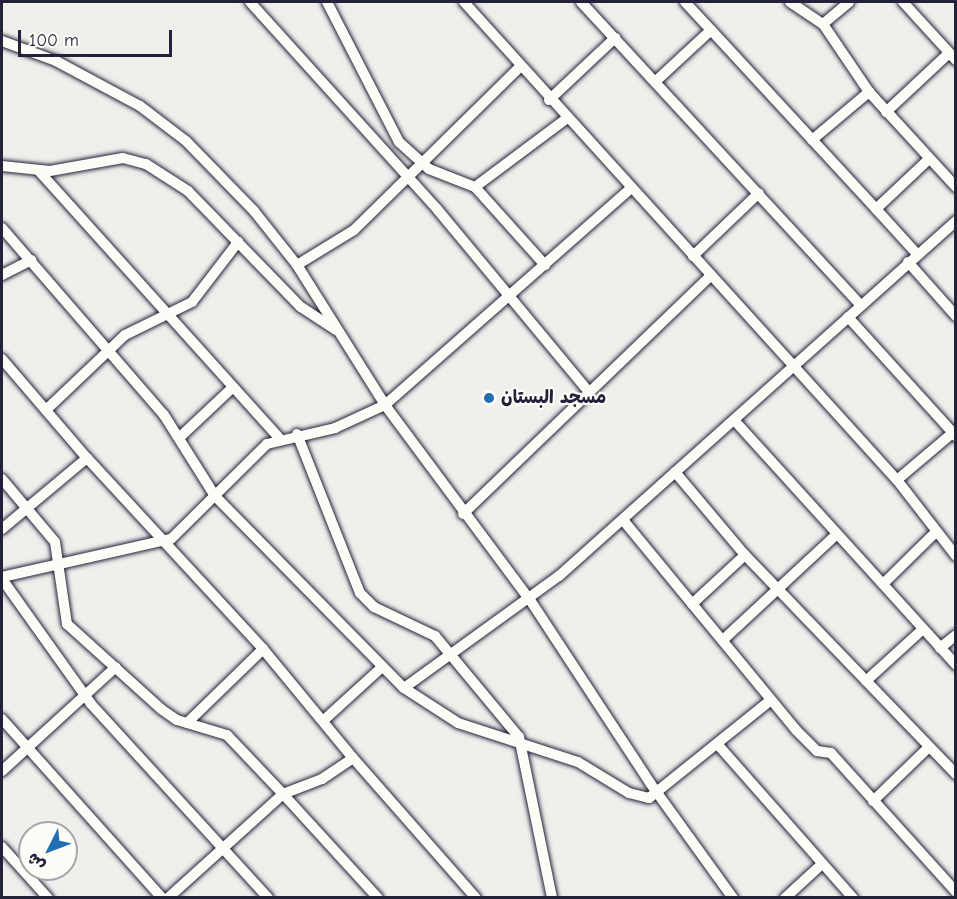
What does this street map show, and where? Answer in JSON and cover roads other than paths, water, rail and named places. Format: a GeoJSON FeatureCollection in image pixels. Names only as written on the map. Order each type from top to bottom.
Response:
{"type":"FeatureCollection","features":[{"type":"Feature","properties":{"kind":"street"},"geometry":{"type":"LineString","coordinates":[[250,2],[408,178],[589,392]]}},
{"type":"Feature","properties":{"kind":"street"},"geometry":{"type":"LineString","coordinates":[[327,2],[382,116],[422,164],[475,187],[545,265]]}},
{"type":"Feature","properties":{"kind":"street"},"geometry":{"type":"LineString","coordinates":[[334,15],[340,2]]}},
{"type":"Feature","properties":{"kind":"street"},"geometry":{"type":"LineString","coordinates":[[464,2],[549,100],[897,480],[956,556]]}},
{"type":"Feature","properties":{"kind":"street"},"geometry":{"type":"LineString","coordinates":[[581,2],[657,81],[861,305]]}},
{"type":"Feature","properties":{"kind":"street"},"geometry":{"type":"LineString","coordinates":[[685,2],[917,254]]}},
{"type":"Feature","properties":{"kind":"street"},"geometry":{"type":"LineString","coordinates":[[790,2],[823,24],[868,92],[956,187]]}},
{"type":"Feature","properties":{"kind":"street"},"geometry":{"type":"LineString","coordinates":[[823,24],[849,2]]}},
{"type":"Feature","properties":{"kind":"street"},"geometry":{"type":"LineString","coordinates":[[886,112],[952,56],[903,2]]}},
{"type":"Feature","properties":{"kind":"street"},"geometry":{"type":"LineString","coordinates":[[657,81],[711,30]]}},
{"type":"Feature","properties":{"kind":"street"},"geometry":{"type":"LineString","coordinates":[[549,100],[615,38]]}},
{"type":"Feature","properties":{"kind":"street"},"geometry":{"type":"LineString","coordinates":[[2,41],[115,91],[166,124],[222,176],[297,266],[386,405],[463,514],[530,600],[658,796],[732,897]]}},
{"type":"Feature","properties":{"kind":"street"},"geometry":{"type":"LineString","coordinates":[[297,266],[348,235],[520,67]]}},
{"type":"Feature","properties":{"kind":"street"},"geometry":{"type":"LineString","coordinates":[[812,140],[868,92]]}},
{"type":"Feature","properties":{"kind":"street"},"geometry":{"type":"LineString","coordinates":[[475,187],[566,118]]}},
{"type":"Feature","properties":{"kind":"street"},"geometry":{"type":"LineString","coordinates":[[2,166],[38,170],[123,158],[146,164],[188,191],[301,307],[336,330]]}},
{"type":"Feature","properties":{"kind":"street"},"geometry":{"type":"LineString","coordinates":[[876,208],[929,159]]}},
{"type":"Feature","properties":{"kind":"street"},"geometry":{"type":"LineString","coordinates":[[38,170],[279,438]]}},
{"type":"Feature","properties":{"kind":"street"},"geometry":{"type":"LineString","coordinates":[[268,897],[85,697],[2,578],[164,543],[279,438],[335,428],[386,405],[630,189]]}},
{"type":"Feature","properties":{"kind":"street"},"geometry":{"type":"LineString","coordinates":[[693,256],[759,193]]}},
{"type":"Feature","properties":{"kind":"street"},"geometry":{"type":"LineString","coordinates":[[404,688],[452,657],[530,600],[956,221]]}},
{"type":"Feature","properties":{"kind":"street"},"geometry":{"type":"LineString","coordinates":[[2,228],[180,437],[215,496],[381,668],[404,688],[458,723],[523,747],[578,762],[640,797],[658,796],[771,700]]}},
{"type":"Feature","properties":{"kind":"street"},"geometry":{"type":"LineString","coordinates":[[46,410],[132,330],[168,316],[197,296],[238,242]]}},
{"type":"Feature","properties":{"kind":"street"},"geometry":{"type":"LineString","coordinates":[[2,275],[31,260]]}},
{"type":"Feature","properties":{"kind":"street"},"geometry":{"type":"LineString","coordinates":[[908,262],[956,316]]}},
{"type":"Feature","properties":{"kind":"street"},"geometry":{"type":"LineString","coordinates":[[463,514],[711,275]]}},
{"type":"Feature","properties":{"kind":"street"},"geometry":{"type":"LineString","coordinates":[[848,317],[954,433],[897,480]]}},
{"type":"Feature","properties":{"kind":"street"},"geometry":{"type":"LineString","coordinates":[[2,359],[87,458],[263,650],[324,720],[353,758],[476,897]]}},
{"type":"Feature","properties":{"kind":"street"},"geometry":{"type":"LineString","coordinates":[[180,437],[232,388]]}},
{"type":"Feature","properties":{"kind":"street"},"geometry":{"type":"LineString","coordinates":[[734,420],[956,665]]}},
{"type":"Feature","properties":{"kind":"street"},"geometry":{"type":"LineString","coordinates":[[297,434],[360,592],[379,609],[424,627],[452,657],[523,747],[552,897]]}},
{"type":"Feature","properties":{"kind":"street"},"geometry":{"type":"LineString","coordinates":[[2,529],[87,458]]}},
{"type":"Feature","properties":{"kind":"street"},"geometry":{"type":"LineString","coordinates":[[675,472],[745,555],[956,774]]}},
{"type":"Feature","properties":{"kind":"street"},"geometry":{"type":"LineString","coordinates":[[2,479],[55,542],[67,624],[170,716],[227,735],[378,897]]}},
{"type":"Feature","properties":{"kind":"street"},"geometry":{"type":"LineString","coordinates":[[622,520],[766,688],[771,700],[815,749],[831,753],[956,892]]}},
{"type":"Feature","properties":{"kind":"street"},"geometry":{"type":"LineString","coordinates":[[883,584],[936,532]]}},
{"type":"Feature","properties":{"kind":"street"},"geometry":{"type":"LineString","coordinates":[[724,639],[837,534]]}},
{"type":"Feature","properties":{"kind":"street"},"geometry":{"type":"LineString","coordinates":[[692,604],[745,555]]}},
{"type":"Feature","properties":{"kind":"street"},"geometry":{"type":"LineString","coordinates":[[866,681],[923,629]]}},
{"type":"Feature","properties":{"kind":"street"},"geometry":{"type":"LineString","coordinates":[[940,648],[956,635]]}},
{"type":"Feature","properties":{"kind":"street"},"geometry":{"type":"LineString","coordinates":[[187,723],[263,650]]}},
{"type":"Feature","properties":{"kind":"street"},"geometry":{"type":"LineString","coordinates":[[2,771],[116,667]]}},
{"type":"Feature","properties":{"kind":"street"},"geometry":{"type":"LineString","coordinates":[[324,720],[381,668]]}},
{"type":"Feature","properties":{"kind":"street"},"geometry":{"type":"LineString","coordinates":[[2,719],[162,897]]}},
{"type":"Feature","properties":{"kind":"street"},"geometry":{"type":"LineString","coordinates":[[719,746],[853,897]]}},
{"type":"Feature","properties":{"kind":"street"},"geometry":{"type":"LineString","coordinates":[[873,801],[929,747]]}},
{"type":"Feature","properties":{"kind":"street"},"geometry":{"type":"LineString","coordinates":[[168,897],[222,846],[283,794],[322,779],[353,758]]}},
{"type":"Feature","properties":{"kind":"street"},"geometry":{"type":"LineString","coordinates":[[2,848],[48,897]]}},
{"type":"Feature","properties":{"kind":"street"},"geometry":{"type":"LineString","coordinates":[[784,897],[822,864]]}},
{"type":"Feature","properties":{"kind":"place","name":"مسجد البستان"},"geometry":{"type":"Point","coordinates":[489,398]}}]}
